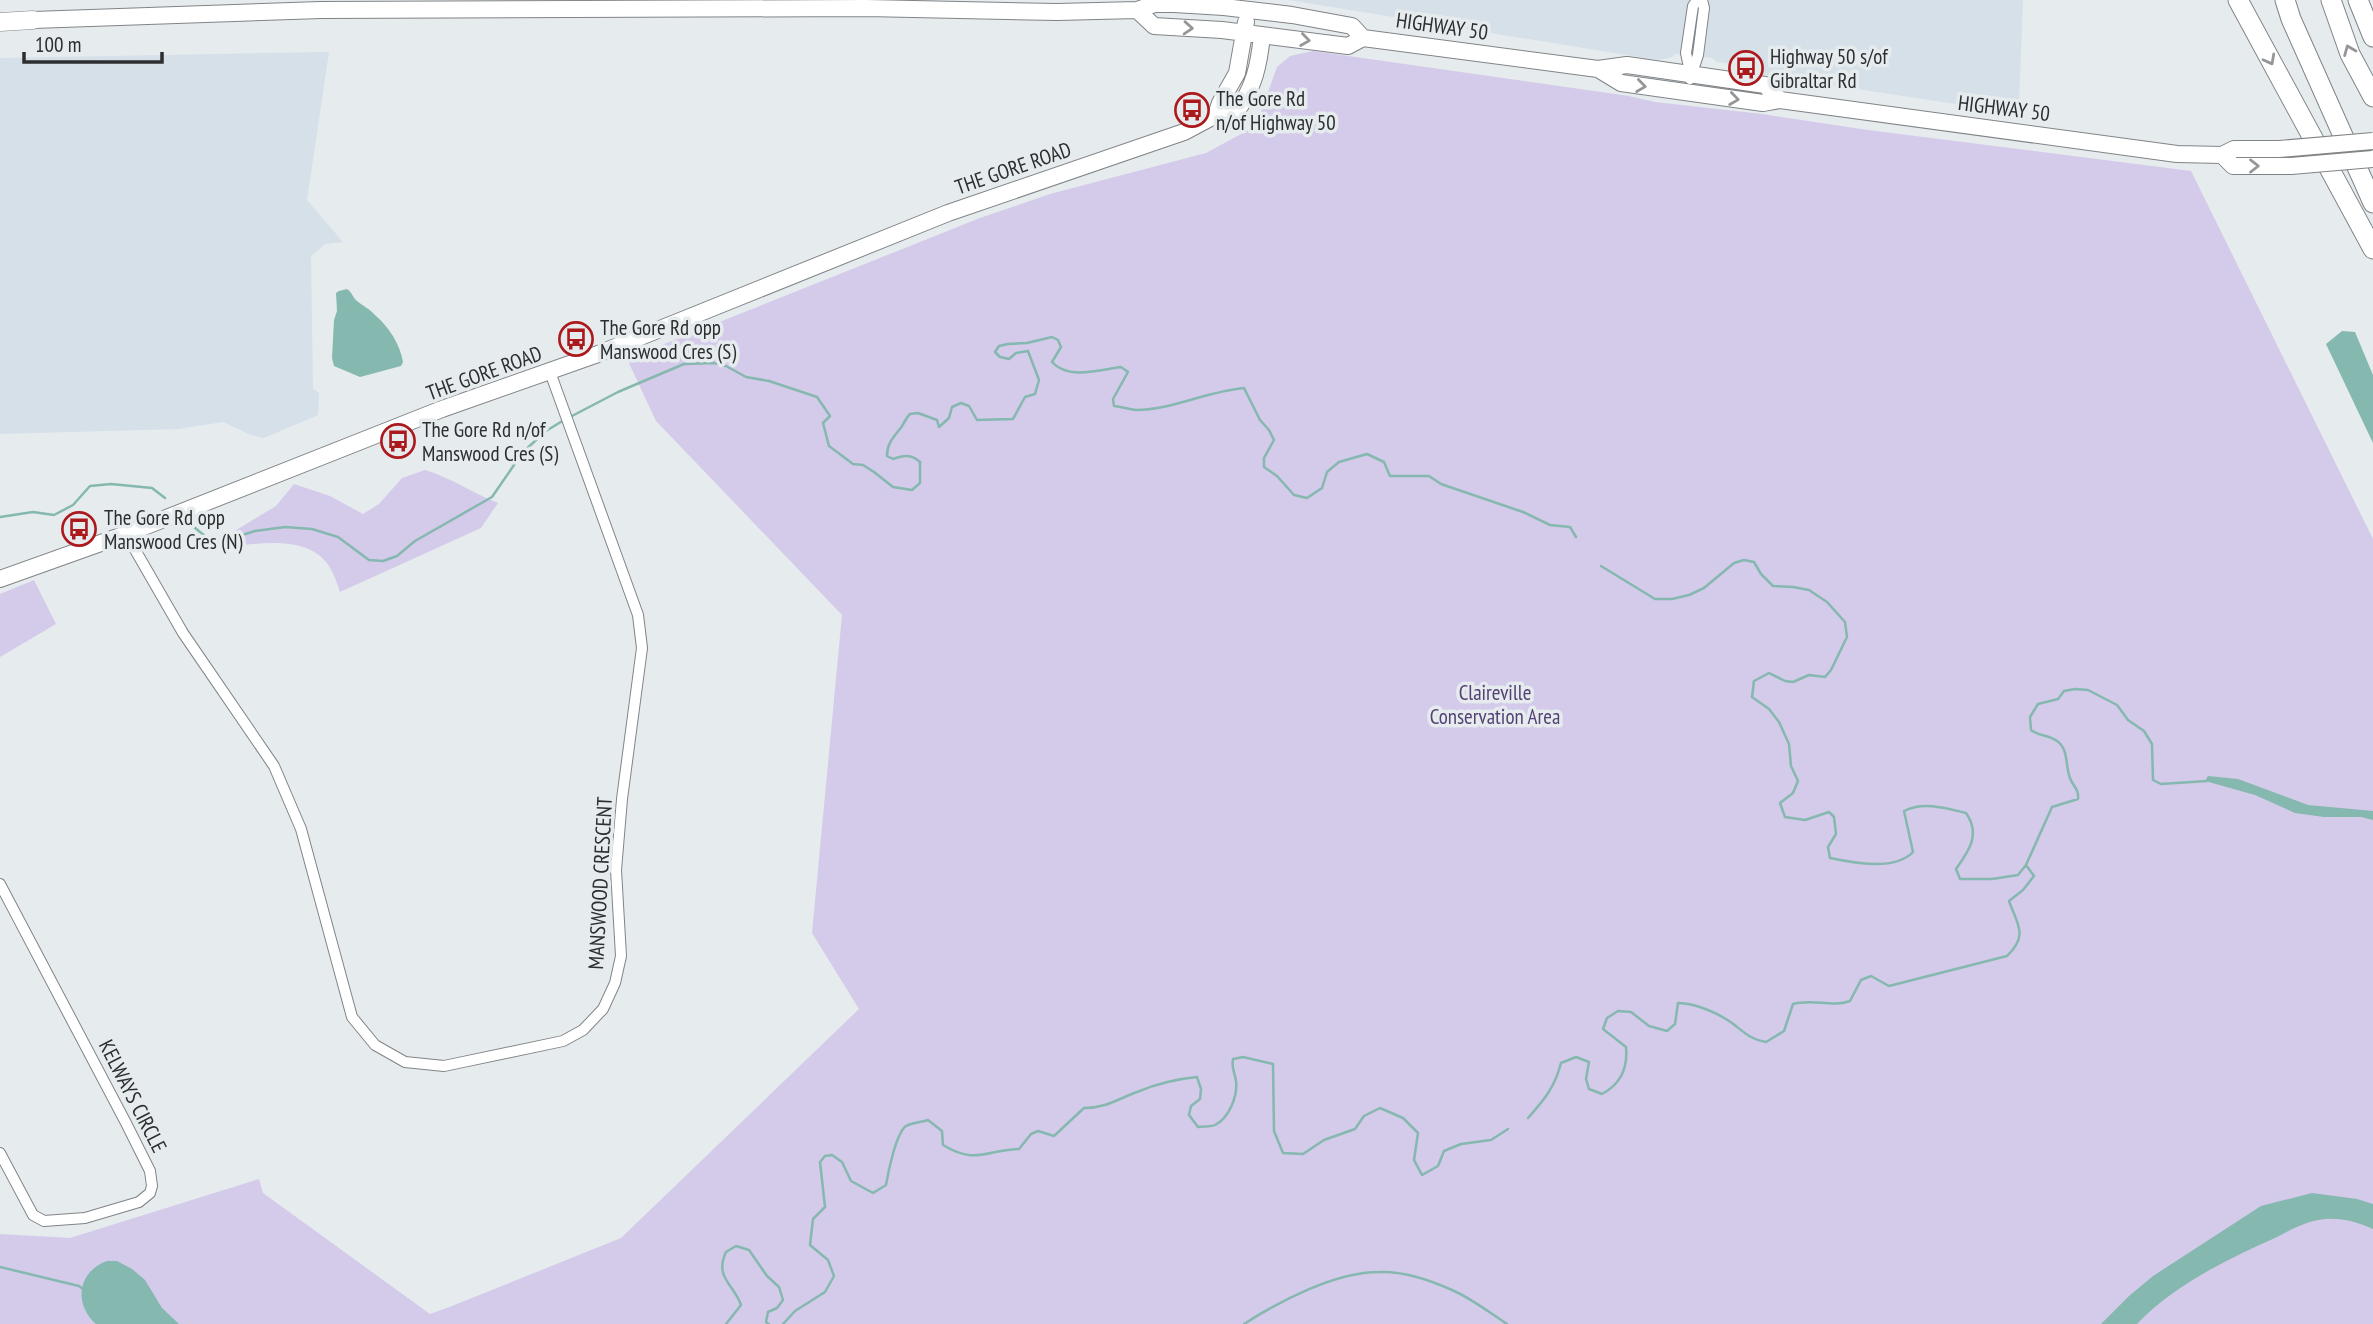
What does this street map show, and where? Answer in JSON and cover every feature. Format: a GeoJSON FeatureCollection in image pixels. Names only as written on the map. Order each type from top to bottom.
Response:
{"type":"FeatureCollection","features":[{"type":"Feature","properties":{"kind":"highway"},"geometry":{"type":"LineString","coordinates":[[2238,0],[2373,249]]}},
{"type":"Feature","properties":{"kind":"highway"},"geometry":{"type":"LineString","coordinates":[[2285,0],[2373,203]]}},
{"type":"Feature","properties":{"kind":"highway"},"geometry":{"type":"LineString","coordinates":[[2331,0],[2350,54],[2373,97]]}},
{"type":"Feature","properties":{"kind":"highway"},"geometry":{"type":"LineString","coordinates":[[2358,0],[2373,37]]}},
{"type":"Feature","properties":{"kind":"main road","name":"HIGHWAY 50"},"geometry":{"type":"LineString","coordinates":[[0,22],[334,10],[866,8],[1057,12],[1138,10],[1155,4],[1248,10],[1352,26],[1363,38]]}},
{"type":"Feature","properties":{"kind":"main road","name":"HIGHWAY 50"},"geometry":{"type":"LineString","coordinates":[[1138,10],[1154,26],[1244,33],[1348,46],[1363,38],[1598,69],[1627,65],[1765,85],[1780,100]]}},
{"type":"Feature","properties":{"kind":"main road"},"geometry":{"type":"LineString","coordinates":[[1216,115],[1237,72],[1248,10]]}},
{"type":"Feature","properties":{"kind":"main road","name":"THE GORE ROAD"},"geometry":{"type":"LineString","coordinates":[[0,579],[203,505],[442,409],[550,372],[948,213],[1184,132],[1216,115],[1235,113],[1248,95],[1258,68],[1262,35]]}},
{"type":"Feature","properties":{"kind":"main road","name":"HIGHWAY 50"},"geometry":{"type":"LineString","coordinates":[[1598,69],[1621,83],[1763,103],[1780,100],[2177,154],[2222,155],[2234,149],[2279,149],[2373,141]]}},
{"type":"Feature","properties":{"kind":"main road","name":"HIGHWAY 50"},"geometry":{"type":"LineString","coordinates":[[2222,155],[2233,166],[2291,166],[2373,159]]}},
{"type":"Feature","properties":{"kind":"street"},"geometry":{"type":"LineString","coordinates":[[1688,92],[1690,74],[1686,53],[1693,6],[1699,0]]}},
{"type":"Feature","properties":{"kind":"street","name":"MANSWOOD CRESCENT"},"geometry":{"type":"LineString","coordinates":[[126,534],[183,633],[274,766],[301,829],[352,1017],[374,1045],[405,1062],[444,1066],[563,1041],[583,1030],[603,1009],[615,983],[621,956],[616,867],[621,807],[642,648],[639,615],[550,372]]}},
{"type":"Feature","properties":{"kind":"street","name":"KELWAYS CIRCLE"},"geometry":{"type":"LineString","coordinates":[[0,884],[132,1135],[150,1171],[152,1186],[150,1193],[139,1202],[85,1218],[44,1221],[33,1215],[0,1153]]}},
{"type":"Feature","properties":{"kind":"shaded area"},"geometry":{"type":"Polygon","coordinates":[[[1289,0],[2023,0],[2019,105],[2014,113],[1753,73],[1753,66],[1717,62],[1712,58],[1675,54],[1670,58],[1657,60],[1289,0]]]}},
{"type":"Feature","properties":{"kind":"shaded area"},"geometry":{"type":"Polygon","coordinates":[[[329,52],[307,200],[343,242],[325,244],[311,256],[313,389],[319,393],[318,415],[264,438],[223,422],[178,429],[0,434],[0,58],[329,52]]]}},
{"type":"Feature","properties":{"kind":"shaded area"},"geometry":{"type":"Polygon","coordinates":[[[347,289],[355,300],[373,313],[389,330],[402,355],[401,366],[360,377],[334,366],[332,358],[337,311],[336,293],[347,289]]]}},
{"type":"Feature","properties":{"kind":"shaded area"},"geometry":{"type":"Polygon","coordinates":[[[2342,331],[2355,332],[2373,375],[2373,443],[2326,344],[2342,331]]]}},
{"type":"Feature","properties":{"kind":"shaded area"},"geometry":{"type":"Polygon","coordinates":[[[2208,776],[2238,779],[2308,805],[2373,811],[2373,820],[2295,813],[2255,795],[2205,781],[2208,776]]]}},
{"type":"Feature","properties":{"kind":"shaded area"},"geometry":{"type":"Polygon","coordinates":[[[2312,1193],[2373,1204],[2373,1229],[2338,1219],[2306,1223],[2238,1255],[2184,1285],[2137,1324],[2101,1324],[2153,1276],[2261,1206],[2312,1193]]]}},
{"type":"Feature","properties":{"kind":"shaded area"},"geometry":{"type":"Polygon","coordinates":[[[107,1261],[117,1261],[145,1280],[162,1308],[179,1324],[96,1324],[84,1307],[82,1289],[90,1272],[107,1261]]]}},
{"type":"Feature","properties":{"kind":"green space","name":"Claireville Conservation Area"},"geometry":{"type":"Polygon","coordinates":[[[1313,51],[1655,102],[2191,171],[2373,539],[2373,1324],[0,1324],[0,1234],[70,1238],[259,1179],[263,1193],[430,1314],[452,1306],[621,1238],[859,1009],[812,933],[842,615],[656,421],[627,359],[980,218],[1050,194],[1206,153],[1252,128],[1259,117],[1277,67],[1290,56],[1313,51]]]}},
{"type":"Feature","properties":{"kind":"green space"},"geometry":{"type":"Polygon","coordinates":[[[425,470],[498,503],[481,528],[340,592],[329,566],[311,550],[288,544],[239,545],[233,532],[276,506],[294,484],[330,496],[363,514],[379,504],[402,478],[425,470]]]}},
{"type":"Feature","properties":{"kind":"green space"},"geometry":{"type":"Polygon","coordinates":[[[34,580],[56,624],[0,657],[0,594],[34,580]]]}},
{"type":"Feature","properties":{"kind":"waterway"},"geometry":{"type":"LineString","coordinates":[[570,417],[618,392],[684,364],[714,363],[746,377],[769,381],[817,397],[830,416],[823,423],[829,446],[853,464],[863,465],[874,472],[893,487],[912,490],[920,483],[920,462],[910,456],[893,459],[887,456],[890,442],[910,414],[918,413],[937,420],[939,427],[949,418],[952,407],[961,403],[969,406],[977,420],[1013,419],[1025,397],[1035,394],[1039,380],[1028,351],[1016,353],[1009,359],[1000,357],[995,352],[999,346],[1052,337],[1058,340],[1061,347],[1052,362],[1059,368],[1084,372],[1121,367],[1128,372],[1113,399],[1114,406],[1136,410],[1150,409],[1244,388],[1260,420],[1274,440],[1264,458],[1264,467],[1277,476],[1294,495],[1307,498],[1322,488],[1327,472],[1339,462],[1367,454],[1384,462],[1390,476],[1429,476],[1441,484],[1523,512],[1550,525],[1570,527],[1576,537]]}},
{"type":"Feature","properties":{"kind":"waterway"},"geometry":{"type":"LineString","coordinates":[[194,527],[206,537],[223,541],[255,531],[285,527],[312,529],[338,537],[369,560],[383,561],[397,556],[415,541],[492,497],[523,452],[546,431],[564,420]]}},
{"type":"Feature","properties":{"kind":"waterway"},"geometry":{"type":"LineString","coordinates":[[0,517],[33,512],[54,515],[73,505],[90,486],[111,484],[152,488],[165,498]]}},
{"type":"Feature","properties":{"kind":"waterway"},"geometry":{"type":"LineString","coordinates":[[1601,566],[1655,599],[1672,599],[1704,588],[1734,563],[1744,560],[1754,562],[1773,586],[1809,590],[1827,602],[1845,622],[1847,637],[1825,677],[1809,675],[1793,682],[1769,673],[1754,681],[1752,697],[1769,709],[1779,722],[1789,744],[1791,766],[1798,781],[1793,793],[1780,803],[1785,817],[1805,820],[1829,812],[1834,817],[1836,834],[1828,847],[1830,858],[1874,864],[1896,862],[1905,858],[1913,852],[1904,811],[1919,806],[1935,806],[1966,813],[1973,828],[1972,842],[1956,869],[1960,879],[1992,879],[2018,875],[2026,865],[2052,807],[2078,799],[2061,744],[2031,730],[2030,717],[2038,704],[2058,699],[2064,691],[2088,690],[2117,705],[2128,720],[2144,731],[2152,744],[2153,780],[2161,784],[2207,781]]}},
{"type":"Feature","properties":{"kind":"waterway"},"geometry":{"type":"LineString","coordinates":[[1528,1118],[1548,1093],[1561,1063],[1576,1057],[1589,1062],[1586,1079],[1589,1089],[1602,1094],[1614,1085],[1622,1075],[1626,1062],[1626,1047],[1603,1029],[1607,1018],[1618,1011],[1631,1012],[1649,1026],[1667,1031],[1675,1024],[1678,1003],[1692,1005],[1706,1009],[1752,1037],[1766,1042],[1784,1031],[1793,1004],[1836,1004],[1850,1001],[1861,980],[1871,976],[1889,986],[2007,956],[2014,949],[2019,935],[2018,923],[2009,901],[2023,890],[2034,876],[2026,865]]}},
{"type":"Feature","properties":{"kind":"waterway"},"geometry":{"type":"LineString","coordinates":[[783,1324],[795,1311],[825,1292],[834,1276],[828,1260],[810,1245],[813,1219],[825,1207],[820,1162],[825,1156],[832,1155],[842,1162],[851,1181],[873,1193],[886,1185],[899,1136],[902,1130],[911,1124],[928,1120],[942,1131],[943,1145],[964,1154],[981,1155],[1019,1149],[1031,1134],[1038,1131],[1054,1136],[1084,1108],[1105,1105],[1159,1084],[1197,1077],[1201,1089],[1200,1099],[1191,1106],[1189,1115],[1198,1127],[1213,1126],[1220,1122],[1232,1106],[1236,1093],[1233,1059],[1243,1057],[1273,1064],[1274,1131],[1283,1153],[1303,1154],[1324,1140],[1355,1129],[1364,1116],[1380,1108],[1403,1118],[1418,1133],[1414,1160],[1422,1175],[1438,1166],[1444,1151],[1461,1144],[1491,1140],[1508,1129]]}},
{"type":"Feature","properties":{"kind":"waterway"},"geometry":{"type":"LineString","coordinates":[[726,1324],[741,1305],[722,1268],[726,1252],[736,1246],[749,1250],[767,1276],[779,1287],[783,1300],[777,1308],[768,1312],[766,1322],[769,1324]]}},
{"type":"Feature","properties":{"kind":"waterway"},"geometry":{"type":"LineString","coordinates":[[0,1267],[79,1286],[84,1290]]}},
{"type":"Feature","properties":{"kind":"waterway"},"geometry":{"type":"LineString","coordinates":[[1244,1324],[1291,1297],[1326,1282],[1362,1273],[1379,1272],[1407,1275],[1444,1286],[1507,1324]]}},
{"type":"Feature","properties":{"kind":"place","name":"Highway 50 s/of Gibraltar Rd"},"geometry":{"type":"Point","coordinates":[1746,68]}},
{"type":"Feature","properties":{"kind":"place","name":"The Gore Rd n/of Highway 50"},"geometry":{"type":"Point","coordinates":[1192,110]}},
{"type":"Feature","properties":{"kind":"place","name":"The Gore Rd opp Manswood Cres (S)"},"geometry":{"type":"Point","coordinates":[576,339]}},
{"type":"Feature","properties":{"kind":"place","name":"The Gore Rd n/of Manswood Cres (S)"},"geometry":{"type":"Point","coordinates":[398,441]}},
{"type":"Feature","properties":{"kind":"place","name":"The Gore Rd opp Manswood Cres (N)"},"geometry":{"type":"Point","coordinates":[79,529]}}]}
